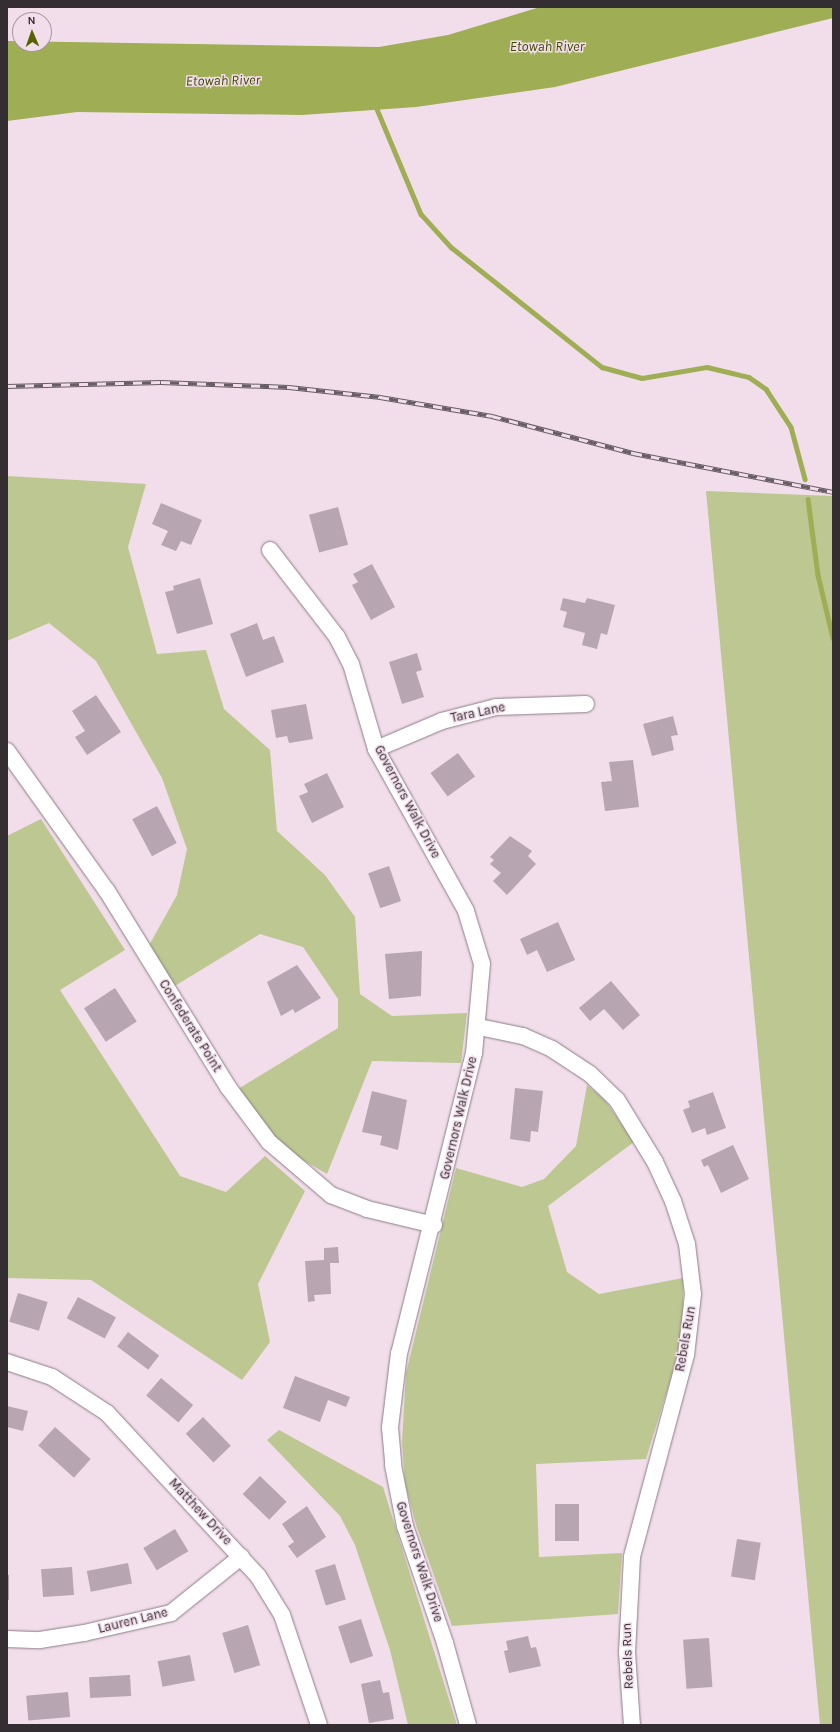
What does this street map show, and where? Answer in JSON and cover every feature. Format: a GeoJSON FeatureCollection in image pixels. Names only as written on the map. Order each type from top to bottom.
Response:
{"type":"FeatureCollection","features":[{"type":"Feature","properties":{"kind":"street","name":"Governors Walk Drive"},"geometry":{"type":"LineString","coordinates":[[270,550],[337,637],[351,664],[376,749],[466,911],[482,964],[479,1027],[434,1225],[400,1353],[390,1427],[393,1465],[405,1526],[445,1643],[468,1725]]}},
{"type":"Feature","properties":{"kind":"street","name":"Tara Lane"},"geometry":{"type":"LineString","coordinates":[[376,749],[442,721],[496,707],[586,704]]}},
{"type":"Feature","properties":{"kind":"street","name":"Confederate Point"},"geometry":{"type":"LineString","coordinates":[[7,751],[107,891],[228,1087],[269,1142],[331,1195],[367,1209],[434,1225]]}},
{"type":"Feature","properties":{"kind":"street","name":"Rebels Run"},"geometry":{"type":"LineString","coordinates":[[479,1027],[523,1036],[552,1049],[590,1074],[617,1100],[655,1162],[674,1201],[687,1244],[693,1294],[687,1348],[632,1556],[626,1652],[632,1725]]}},
{"type":"Feature","properties":{"kind":"street","name":"Matthew Drive"},"geometry":{"type":"LineString","coordinates":[[7,1362],[52,1377],[107,1414],[241,1557],[282,1614],[319,1725]]}},
{"type":"Feature","properties":{"kind":"street","name":"Lauren Lane"},"geometry":{"type":"LineString","coordinates":[[7,1639],[69,1636],[171,1613],[241,1557]]}},
{"type":"Feature","properties":{"kind":"shaded area"},"geometry":{"type":"Polygon","coordinates":[[[7,476],[146,484],[128,547],[157,654],[206,650],[224,709],[270,750],[277,831],[325,875],[355,917],[360,994],[392,1016],[467,1013],[461,1063],[372,1061],[327,1174],[296,1156],[271,1134],[238,1089],[338,1028],[338,999],[303,947],[260,934],[173,987],[147,949],[177,895],[187,849],[162,778],[96,661],[49,623],[7,641],[7,476]]]}},
{"type":"Feature","properties":{"kind":"shaded area"},"geometry":{"type":"Polygon","coordinates":[[[706,491],[833,496],[833,1725],[820,1725],[706,491]]]}},
{"type":"Feature","properties":{"kind":"shaded area"},"geometry":{"type":"Polygon","coordinates":[[[41,819],[125,950],[60,990],[180,1176],[226,1192],[265,1156],[305,1191],[258,1284],[270,1342],[242,1380],[91,1280],[7,1278],[7,836],[41,819]]]}},
{"type":"Feature","properties":{"kind":"shaded area"},"geometry":{"type":"Polygon","coordinates":[[[587,1085],[605,1100],[634,1142],[548,1206],[567,1272],[599,1294],[683,1278],[683,1323],[674,1368],[646,1459],[536,1464],[539,1557],[622,1553],[618,1614],[452,1626],[416,1525],[405,1483],[402,1442],[406,1373],[456,1168],[522,1187],[544,1179],[576,1146],[587,1085]]]}},
{"type":"Feature","properties":{"kind":"shaded area"},"geometry":{"type":"Polygon","coordinates":[[[279,1430],[383,1487],[457,1725],[408,1725],[390,1650],[355,1545],[340,1516],[267,1440],[279,1430]]]}},
{"type":"Feature","properties":{"kind":"water","name":"Etowah River"},"geometry":{"type":"Polygon","coordinates":[[[540,7],[833,7],[833,18],[555,87],[416,107],[302,115],[77,112],[7,121],[7,41],[12,41],[12,52],[52,52],[52,42],[379,47],[448,35],[540,7]]]}},
{"type":"Feature","properties":{"kind":"building"},"geometry":{"type":"Polygon","coordinates":[[[161,503],[202,520],[191,545],[181,541],[176,551],[161,545],[168,531],[152,524],[161,503]]]}},
{"type":"Feature","properties":{"kind":"building"},"geometry":{"type":"Polygon","coordinates":[[[338,507],[348,545],[319,552],[309,515],[338,507]]]}},
{"type":"Feature","properties":{"kind":"building"},"geometry":{"type":"Polygon","coordinates":[[[372,564],[395,607],[371,620],[352,585],[358,582],[353,574],[372,564]]]}},
{"type":"Feature","properties":{"kind":"building"},"geometry":{"type":"Polygon","coordinates":[[[200,578],[213,624],[177,634],[165,592],[174,590],[173,586],[200,578]]]}},
{"type":"Feature","properties":{"kind":"building"},"geometry":{"type":"Polygon","coordinates":[[[563,598],[585,603],[587,598],[615,605],[607,635],[601,633],[597,649],[582,645],[585,633],[563,627],[567,612],[560,610],[563,598]]]}},
{"type":"Feature","properties":{"kind":"building"},"geometry":{"type":"Polygon","coordinates":[[[257,623],[263,640],[274,636],[284,662],[246,677],[230,634],[257,623]]]}},
{"type":"Feature","properties":{"kind":"building"},"geometry":{"type":"Polygon","coordinates":[[[417,653],[422,670],[416,672],[424,697],[402,704],[389,662],[417,653]]]}},
{"type":"Feature","properties":{"kind":"building"},"geometry":{"type":"Polygon","coordinates":[[[96,695],[121,732],[87,755],[75,737],[85,731],[72,711],[96,695]]]}},
{"type":"Feature","properties":{"kind":"building"},"geometry":{"type":"Polygon","coordinates":[[[306,704],[313,739],[289,743],[287,736],[276,738],[271,710],[306,704]]]}},
{"type":"Feature","properties":{"kind":"building"},"geometry":{"type":"Polygon","coordinates":[[[673,716],[678,735],[671,736],[674,750],[652,756],[643,724],[673,716]]]}},
{"type":"Feature","properties":{"kind":"building"},"geometry":{"type":"Polygon","coordinates":[[[458,753],[475,776],[448,796],[430,773],[458,753]]]}},
{"type":"Feature","properties":{"kind":"building"},"geometry":{"type":"Polygon","coordinates":[[[633,760],[639,807],[605,811],[601,782],[612,781],[609,762],[633,760]]]}},
{"type":"Feature","properties":{"kind":"building"},"geometry":{"type":"Polygon","coordinates":[[[327,773],[344,807],[312,823],[299,796],[308,792],[304,784],[327,773]]]}},
{"type":"Feature","properties":{"kind":"building"},"geometry":{"type":"Polygon","coordinates":[[[157,806],[177,843],[152,856],[132,819],[157,806]]]}},
{"type":"Feature","properties":{"kind":"building"},"geometry":{"type":"Polygon","coordinates":[[[510,836],[532,851],[528,856],[536,864],[507,895],[493,881],[501,873],[490,864],[494,860],[490,857],[510,836]]]}},
{"type":"Feature","properties":{"kind":"building"},"geometry":{"type":"Polygon","coordinates":[[[389,866],[401,901],[380,908],[368,873],[389,866]]]}},
{"type":"Feature","properties":{"kind":"building"},"geometry":{"type":"Polygon","coordinates":[[[558,922],[575,960],[547,972],[537,950],[527,955],[520,939],[558,922]]]}},
{"type":"Feature","properties":{"kind":"building"},"geometry":{"type":"Polygon","coordinates":[[[422,951],[421,996],[389,999],[385,954],[422,951]]]}},
{"type":"Feature","properties":{"kind":"building"},"geometry":{"type":"Polygon","coordinates":[[[297,965],[321,998],[295,1013],[293,1009],[281,1016],[267,982],[297,965]]]}},
{"type":"Feature","properties":{"kind":"building"},"geometry":{"type":"Polygon","coordinates":[[[611,981],[640,1015],[623,1030],[604,1009],[590,1021],[579,1008],[611,981]]]}},
{"type":"Feature","properties":{"kind":"building"},"geometry":{"type":"Polygon","coordinates":[[[115,988],[137,1022],[106,1042],[84,1008],[115,988]]]}},
{"type":"Feature","properties":{"kind":"building"},"geometry":{"type":"Polygon","coordinates":[[[515,1088],[543,1091],[538,1132],[531,1131],[530,1142],[510,1139],[515,1088]]]}},
{"type":"Feature","properties":{"kind":"building"},"geometry":{"type":"Polygon","coordinates":[[[372,1091],[407,1100],[398,1150],[380,1145],[382,1136],[362,1132],[372,1091]]]}},
{"type":"Feature","properties":{"kind":"building"},"geometry":{"type":"Polygon","coordinates":[[[713,1092],[726,1128],[707,1135],[705,1128],[692,1133],[683,1110],[690,1107],[688,1101],[713,1092]]]}},
{"type":"Feature","properties":{"kind":"building"},"geometry":{"type":"Polygon","coordinates":[[[733,1145],[749,1179],[721,1193],[708,1165],[704,1167],[701,1160],[733,1145]]]}},
{"type":"Feature","properties":{"kind":"building"},"geometry":{"type":"Polygon","coordinates":[[[338,1247],[339,1263],[330,1263],[331,1294],[314,1295],[315,1301],[308,1302],[305,1261],[324,1260],[324,1248],[338,1247]]]}},
{"type":"Feature","properties":{"kind":"building"},"geometry":{"type":"Polygon","coordinates":[[[18,1293],[48,1302],[39,1331],[9,1322],[18,1293]]]}},
{"type":"Feature","properties":{"kind":"building"},"geometry":{"type":"Polygon","coordinates":[[[78,1297],[116,1317],[105,1338],[67,1318],[78,1297]]]}},
{"type":"Feature","properties":{"kind":"building"},"geometry":{"type":"Polygon","coordinates":[[[128,1332],[159,1355],[148,1370],[117,1346],[128,1332]]]}},
{"type":"Feature","properties":{"kind":"building"},"geometry":{"type":"Polygon","coordinates":[[[295,1376],[350,1397],[346,1407],[328,1400],[320,1422],[283,1408],[295,1376]]]}},
{"type":"Feature","properties":{"kind":"building"},"geometry":{"type":"Polygon","coordinates":[[[161,1378],[193,1405],[178,1423],[146,1396],[161,1378]]]}},
{"type":"Feature","properties":{"kind":"building"},"geometry":{"type":"Polygon","coordinates":[[[7,1406],[28,1411],[23,1431],[7,1427],[7,1406]]]}},
{"type":"Feature","properties":{"kind":"building"},"geometry":{"type":"Polygon","coordinates":[[[203,1417],[231,1446],[214,1462],[186,1434],[203,1417]]]}},
{"type":"Feature","properties":{"kind":"building"},"geometry":{"type":"Polygon","coordinates":[[[55,1427],[91,1459],[74,1478],[38,1446],[55,1427]]]}},
{"type":"Feature","properties":{"kind":"building"},"geometry":{"type":"Polygon","coordinates":[[[260,1476],[287,1502],[269,1520],[243,1494],[260,1476]]]}},
{"type":"Feature","properties":{"kind":"building"},"geometry":{"type":"Polygon","coordinates":[[[555,1504],[579,1504],[579,1541],[555,1541],[555,1504]]]}},
{"type":"Feature","properties":{"kind":"building"},"geometry":{"type":"Polygon","coordinates":[[[307,1506],[326,1537],[297,1558],[288,1546],[294,1542],[282,1524],[307,1506]]]}},
{"type":"Feature","properties":{"kind":"building"},"geometry":{"type":"Polygon","coordinates":[[[175,1529],[188,1551],[157,1570],[143,1548],[175,1529]]]}},
{"type":"Feature","properties":{"kind":"building"},"geometry":{"type":"Polygon","coordinates":[[[737,1539],[761,1543],[755,1580],[731,1577],[737,1539]]]}},
{"type":"Feature","properties":{"kind":"building"},"geometry":{"type":"Polygon","coordinates":[[[128,1563],[132,1584],[91,1592],[87,1571],[128,1563]]]}},
{"type":"Feature","properties":{"kind":"building"},"geometry":{"type":"Polygon","coordinates":[[[335,1564],[346,1599],[326,1606],[315,1570],[335,1564]]]}},
{"type":"Feature","properties":{"kind":"building"},"geometry":{"type":"Polygon","coordinates":[[[72,1567],[74,1595],[43,1597],[41,1569],[72,1567]]]}},
{"type":"Feature","properties":{"kind":"building"},"geometry":{"type":"Polygon","coordinates":[[[7,1575],[9,1575],[9,1600],[7,1600],[7,1575]]]}},
{"type":"Feature","properties":{"kind":"building"},"geometry":{"type":"Polygon","coordinates":[[[361,1619],[373,1656],[350,1664],[338,1626],[361,1619]]]}},
{"type":"Feature","properties":{"kind":"building"},"geometry":{"type":"Polygon","coordinates":[[[248,1625],[260,1665],[234,1673],[222,1633],[248,1625]]]}},
{"type":"Feature","properties":{"kind":"building"},"geometry":{"type":"Polygon","coordinates":[[[528,1636],[531,1648],[536,1647],[541,1666],[509,1673],[504,1651],[508,1650],[506,1641],[528,1636]]]}},
{"type":"Feature","properties":{"kind":"building"},"geometry":{"type":"Polygon","coordinates":[[[709,1638],[712,1687],[686,1689],[683,1640],[709,1638]]]}},
{"type":"Feature","properties":{"kind":"building"},"geometry":{"type":"Polygon","coordinates":[[[190,1655],[195,1681],[163,1687],[158,1661],[190,1655]]]}},
{"type":"Feature","properties":{"kind":"building"},"geometry":{"type":"Polygon","coordinates":[[[130,1675],[131,1696],[90,1698],[89,1677],[130,1675]]]}},
{"type":"Feature","properties":{"kind":"building"},"geometry":{"type":"Polygon","coordinates":[[[380,1680],[383,1693],[389,1692],[394,1719],[369,1723],[361,1684],[380,1680]]]}},
{"type":"Feature","properties":{"kind":"building"},"geometry":{"type":"Polygon","coordinates":[[[68,1692],[70,1717],[28,1721],[26,1696],[68,1692]]]}},
{"type":"Feature","properties":{"kind":"waterway"},"geometry":{"type":"LineString","coordinates":[[377,109],[421,214],[451,247],[602,367],[642,378],[707,367],[749,377],[766,389],[791,427],[805,479]]}},
{"type":"Feature","properties":{"kind":"waterway"},"geometry":{"type":"LineString","coordinates":[[808,499],[818,575],[833,638]]}},
{"type":"Feature","properties":{"kind":"railway"},"geometry":{"type":"LineString","coordinates":[[7,386],[161,382],[289,387],[380,397],[492,416],[633,453],[833,492]]}}]}
